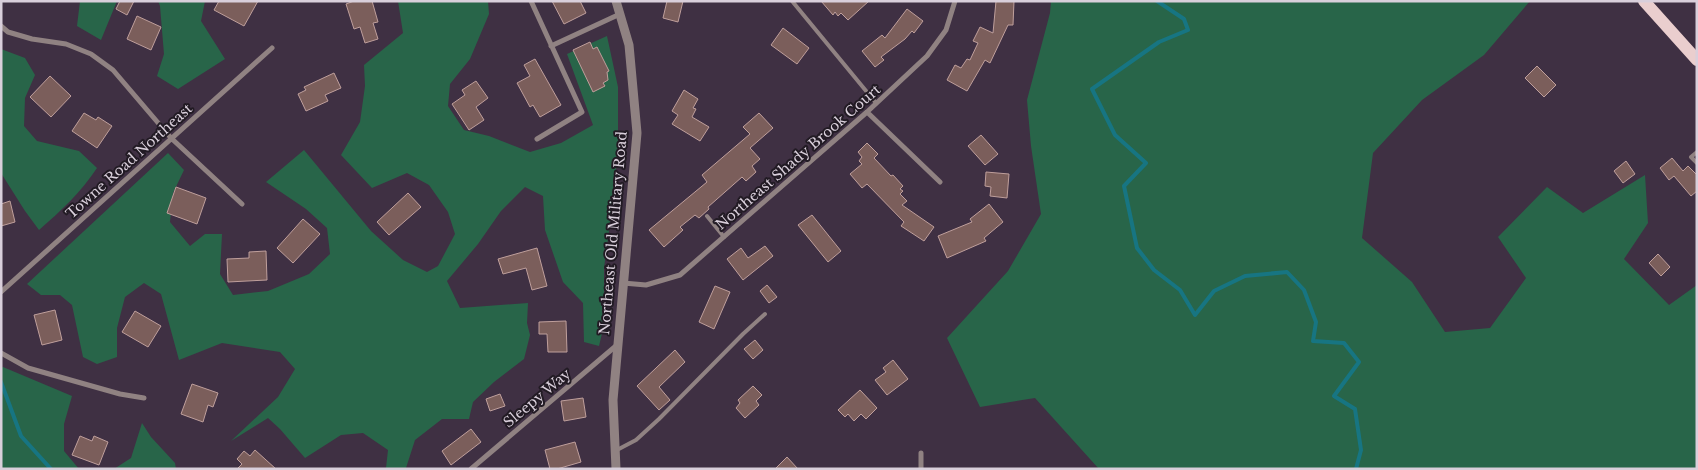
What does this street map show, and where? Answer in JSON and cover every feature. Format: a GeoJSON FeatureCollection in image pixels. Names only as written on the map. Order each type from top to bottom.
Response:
{"type":"FeatureCollection","features":[{"type":"Feature","properties":{"kind":"main road"},"geometry":{"type":"LineString","coordinates":[[1644,1],[1697,60]]}},
{"type":"Feature","properties":{"kind":"street"},"geometry":{"type":"LineString","coordinates":[[531,1],[582,112],[537,139]]}},
{"type":"Feature","properties":{"kind":"street","name":"Northeast Old Military Road"},"geometry":{"type":"LineString","coordinates":[[616,1],[629,45],[637,133],[613,400],[616,469]]}},
{"type":"Feature","properties":{"kind":"street","name":"Northeast Shady Brook Court"},"geometry":{"type":"LineString","coordinates":[[623,283],[646,286],[680,275],[867,112],[927,56],[946,30],[955,1]]}},
{"type":"Feature","properties":{"kind":"street"},"geometry":{"type":"LineString","coordinates":[[551,46],[620,14]]}},
{"type":"Feature","properties":{"kind":"street"},"geometry":{"type":"LineString","coordinates":[[1,26],[8,32],[32,39],[66,44],[90,54],[113,70],[171,138],[242,204]]}},
{"type":"Feature","properties":{"kind":"street","name":"Towne Road Northeast"},"geometry":{"type":"LineString","coordinates":[[1,292],[272,48]]}},
{"type":"Feature","properties":{"kind":"street"},"geometry":{"type":"LineString","coordinates":[[867,112],[940,182]]}},
{"type":"Feature","properties":{"kind":"street","name":"Sleepy Way"},"geometry":{"type":"LineString","coordinates":[[471,469],[618,345]]}},
{"type":"Feature","properties":{"kind":"street"},"geometry":{"type":"LineString","coordinates":[[1,354],[28,368],[120,394],[144,398]]}},
{"type":"Feature","properties":{"kind":"street"},"geometry":{"type":"LineString","coordinates":[[921,453],[921,469]]}},
{"type":"Feature","properties":{"kind":"lane"},"geometry":{"type":"LineString","coordinates":[[792,1],[876,103]]}},
{"type":"Feature","properties":{"kind":"lane"},"geometry":{"type":"LineString","coordinates":[[1697,152],[1691,157],[1697,163]]}},
{"type":"Feature","properties":{"kind":"lane"},"geometry":{"type":"LineString","coordinates":[[707,216],[724,236]]}},
{"type":"Feature","properties":{"kind":"lane"},"geometry":{"type":"LineString","coordinates":[[615,451],[636,440],[660,419],[742,334],[765,314]]}},
{"type":"Feature","properties":{"kind":"green space"},"geometry":{"type":"Polygon","coordinates":[[[80,1],[117,1],[101,40],[77,26],[80,1]]]}},
{"type":"Feature","properties":{"kind":"green space"},"geometry":{"type":"Polygon","coordinates":[[[158,1],[205,1],[201,21],[225,59],[178,89],[157,76],[164,54],[158,1]]]}},
{"type":"Feature","properties":{"kind":"green space"},"geometry":{"type":"Polygon","coordinates":[[[398,1],[488,1],[489,14],[470,59],[450,84],[448,106],[464,130],[489,136],[530,152],[561,143],[593,125],[567,54],[607,36],[618,87],[618,148],[604,268],[604,325],[599,346],[584,342],[583,303],[563,282],[545,230],[543,196],[525,187],[501,211],[478,244],[447,281],[460,308],[528,303],[527,323],[530,335],[524,359],[494,382],[473,402],[469,419],[442,419],[415,440],[406,468],[386,468],[388,450],[363,433],[341,435],[305,458],[268,418],[231,441],[278,397],[295,369],[280,352],[222,343],[179,360],[161,294],[144,283],[125,297],[117,328],[117,357],[97,364],[83,357],[72,305],[60,295],[41,295],[27,284],[168,153],[184,170],[173,193],[170,222],[190,246],[205,234],[222,234],[220,274],[233,295],[268,291],[309,274],[330,254],[327,228],[306,209],[266,182],[304,150],[371,231],[403,260],[427,272],[438,266],[455,234],[448,212],[429,185],[407,173],[372,188],[341,155],[360,122],[365,86],[364,65],[403,33],[398,1]]]}},
{"type":"Feature","properties":{"kind":"green space"},"geometry":{"type":"Polygon","coordinates":[[[1051,1],[1530,1],[1484,55],[1422,100],[1373,153],[1362,238],[1412,282],[1445,332],[1490,328],[1526,278],[1498,237],[1547,187],[1583,213],[1645,175],[1648,223],[1624,259],[1669,305],[1697,285],[1697,469],[1099,469],[1035,398],[980,407],[947,338],[1008,271],[1041,214],[1031,146],[1027,100],[1050,13],[1051,1]]]}},
{"type":"Feature","properties":{"kind":"green space"},"geometry":{"type":"Polygon","coordinates":[[[1,49],[25,58],[35,75],[25,98],[24,126],[37,141],[79,151],[97,168],[70,201],[39,230],[1,173],[1,49]]]}},
{"type":"Feature","properties":{"kind":"green space"},"geometry":{"type":"Polygon","coordinates":[[[3,367],[72,396],[64,424],[64,451],[79,469],[1,469],[1,368],[3,367]]]}},
{"type":"Feature","properties":{"kind":"green space"},"geometry":{"type":"Polygon","coordinates":[[[142,423],[151,437],[175,463],[176,469],[114,469],[131,458],[142,423]]]}},
{"type":"Feature","properties":{"kind":"building"},"geometry":{"type":"Polygon","coordinates":[[[120,1],[134,1],[127,15],[116,9],[120,1]]]}},
{"type":"Feature","properties":{"kind":"building"},"geometry":{"type":"Polygon","coordinates":[[[219,1],[258,1],[244,26],[214,10],[219,1]]]}},
{"type":"Feature","properties":{"kind":"building"},"geometry":{"type":"Polygon","coordinates":[[[354,1],[372,1],[378,22],[373,23],[378,39],[365,43],[360,27],[354,29],[346,4],[354,1]]]}},
{"type":"Feature","properties":{"kind":"building"},"geometry":{"type":"Polygon","coordinates":[[[552,1],[580,1],[586,13],[564,24],[552,1]]]}},
{"type":"Feature","properties":{"kind":"building"},"geometry":{"type":"Polygon","coordinates":[[[667,1],[683,1],[678,22],[663,18],[667,1]]]}},
{"type":"Feature","properties":{"kind":"building"},"geometry":{"type":"Polygon","coordinates":[[[821,1],[869,1],[848,20],[841,13],[838,16],[835,12],[833,15],[821,1]]]}},
{"type":"Feature","properties":{"kind":"building"},"geometry":{"type":"Polygon","coordinates":[[[996,1],[1014,1],[1013,25],[1008,25],[990,63],[985,60],[967,91],[947,80],[955,65],[961,68],[967,59],[970,60],[978,43],[973,41],[980,27],[993,33],[996,1]]]}},
{"type":"Feature","properties":{"kind":"building"},"geometry":{"type":"Polygon","coordinates":[[[907,9],[923,21],[914,33],[912,31],[905,39],[881,57],[884,60],[875,67],[862,51],[882,35],[885,38],[907,9]]]}},
{"type":"Feature","properties":{"kind":"building"},"geometry":{"type":"Polygon","coordinates":[[[137,16],[161,27],[151,50],[127,39],[137,16]]]}},
{"type":"Feature","properties":{"kind":"building"},"geometry":{"type":"Polygon","coordinates":[[[783,28],[809,48],[797,64],[771,45],[783,28]]]}},
{"type":"Feature","properties":{"kind":"building"},"geometry":{"type":"Polygon","coordinates":[[[590,42],[593,49],[597,47],[609,71],[607,72],[608,80],[603,83],[605,86],[593,92],[573,50],[590,42]]]}},
{"type":"Feature","properties":{"kind":"building"},"geometry":{"type":"Polygon","coordinates":[[[535,59],[561,105],[540,117],[533,105],[530,107],[517,83],[530,76],[524,65],[535,59]]]}},
{"type":"Feature","properties":{"kind":"building"},"geometry":{"type":"Polygon","coordinates":[[[1537,66],[1556,85],[1544,97],[1525,78],[1537,66]]]}},
{"type":"Feature","properties":{"kind":"building"},"geometry":{"type":"Polygon","coordinates":[[[334,73],[341,88],[325,95],[328,101],[306,111],[298,94],[306,90],[304,87],[334,73]]]}},
{"type":"Feature","properties":{"kind":"building"},"geometry":{"type":"Polygon","coordinates":[[[50,76],[71,96],[51,117],[30,97],[50,76]]]}},
{"type":"Feature","properties":{"kind":"building"},"geometry":{"type":"Polygon","coordinates":[[[476,81],[488,98],[476,107],[484,120],[469,130],[452,104],[465,95],[462,90],[476,81]]]}},
{"type":"Feature","properties":{"kind":"building"},"geometry":{"type":"Polygon","coordinates":[[[684,90],[698,99],[693,108],[696,109],[692,117],[709,127],[700,141],[672,124],[678,115],[672,111],[684,90]]]}},
{"type":"Feature","properties":{"kind":"building"},"geometry":{"type":"Polygon","coordinates":[[[84,113],[96,120],[98,117],[112,126],[97,148],[72,131],[84,113]]]}},
{"type":"Feature","properties":{"kind":"building"},"geometry":{"type":"Polygon","coordinates":[[[759,113],[773,128],[750,148],[760,159],[752,166],[756,172],[746,181],[742,177],[708,207],[709,209],[699,218],[695,215],[680,227],[683,230],[664,247],[649,230],[707,182],[702,175],[750,134],[743,127],[759,113]]]}},
{"type":"Feature","properties":{"kind":"building"},"geometry":{"type":"Polygon","coordinates":[[[981,135],[998,154],[985,165],[968,146],[981,135]]]}},
{"type":"Feature","properties":{"kind":"building"},"geometry":{"type":"Polygon","coordinates":[[[867,143],[878,154],[874,158],[903,186],[900,189],[903,191],[900,194],[907,201],[902,205],[934,227],[924,241],[901,226],[904,222],[867,184],[862,188],[850,174],[862,164],[859,161],[862,157],[858,152],[867,143]]]}},
{"type":"Feature","properties":{"kind":"building"},"geometry":{"type":"Polygon","coordinates":[[[1672,158],[1683,171],[1688,166],[1697,175],[1697,191],[1691,196],[1674,176],[1669,180],[1660,168],[1672,158]]]}},
{"type":"Feature","properties":{"kind":"building"},"geometry":{"type":"Polygon","coordinates":[[[1626,161],[1635,174],[1623,183],[1614,171],[1626,161]]]}},
{"type":"Feature","properties":{"kind":"building"},"geometry":{"type":"Polygon","coordinates":[[[986,172],[1009,174],[1007,198],[990,196],[991,187],[985,186],[986,172]]]}},
{"type":"Feature","properties":{"kind":"building"},"geometry":{"type":"Polygon","coordinates":[[[176,187],[206,198],[197,224],[167,213],[176,187]]]}},
{"type":"Feature","properties":{"kind":"building"},"geometry":{"type":"Polygon","coordinates":[[[408,193],[421,207],[389,235],[377,222],[408,193]]]}},
{"type":"Feature","properties":{"kind":"building"},"geometry":{"type":"Polygon","coordinates":[[[10,201],[15,222],[1,226],[1,204],[10,201]]]}},
{"type":"Feature","properties":{"kind":"building"},"geometry":{"type":"Polygon","coordinates":[[[989,204],[1003,222],[984,238],[986,241],[947,258],[938,236],[972,222],[970,219],[989,204]]]}},
{"type":"Feature","properties":{"kind":"building"},"geometry":{"type":"Polygon","coordinates":[[[812,215],[841,251],[828,262],[798,225],[812,215]]]}},
{"type":"Feature","properties":{"kind":"building"},"geometry":{"type":"Polygon","coordinates":[[[303,219],[320,234],[293,263],[277,248],[303,219]]]}},
{"type":"Feature","properties":{"kind":"building"},"geometry":{"type":"Polygon","coordinates":[[[765,246],[773,256],[743,280],[727,259],[741,248],[748,258],[765,246]]]}},
{"type":"Feature","properties":{"kind":"building"},"geometry":{"type":"Polygon","coordinates":[[[537,248],[547,286],[532,290],[526,268],[503,274],[498,259],[537,248]]]}},
{"type":"Feature","properties":{"kind":"building"},"geometry":{"type":"Polygon","coordinates":[[[266,251],[267,280],[228,282],[227,259],[249,258],[249,252],[266,251]]]}},
{"type":"Feature","properties":{"kind":"building"},"geometry":{"type":"Polygon","coordinates":[[[1658,254],[1670,267],[1661,276],[1649,263],[1658,254]]]}},
{"type":"Feature","properties":{"kind":"building"},"geometry":{"type":"Polygon","coordinates":[[[767,285],[777,297],[769,303],[760,291],[767,285]]]}},
{"type":"Feature","properties":{"kind":"building"},"geometry":{"type":"Polygon","coordinates":[[[715,286],[730,292],[714,329],[699,322],[715,286]]]}},
{"type":"Feature","properties":{"kind":"building"},"geometry":{"type":"Polygon","coordinates":[[[55,310],[62,340],[42,345],[34,315],[55,310]]]}},
{"type":"Feature","properties":{"kind":"building"},"geometry":{"type":"Polygon","coordinates":[[[135,311],[161,326],[148,347],[122,332],[135,311]]]}},
{"type":"Feature","properties":{"kind":"building"},"geometry":{"type":"Polygon","coordinates":[[[566,321],[567,352],[548,352],[547,334],[539,334],[539,322],[566,321]]]}},
{"type":"Feature","properties":{"kind":"building"},"geometry":{"type":"Polygon","coordinates":[[[755,340],[763,350],[753,359],[744,349],[755,340]]]}},
{"type":"Feature","properties":{"kind":"building"},"geometry":{"type":"Polygon","coordinates":[[[675,350],[685,362],[659,387],[670,400],[659,410],[637,386],[675,350]]]}},
{"type":"Feature","properties":{"kind":"building"},"geometry":{"type":"Polygon","coordinates":[[[893,360],[908,379],[887,395],[875,380],[886,372],[883,368],[893,360]]]}},
{"type":"Feature","properties":{"kind":"building"},"geometry":{"type":"Polygon","coordinates":[[[192,384],[218,393],[213,407],[208,405],[203,422],[181,414],[192,384]]]}},
{"type":"Feature","properties":{"kind":"building"},"geometry":{"type":"Polygon","coordinates":[[[753,386],[762,395],[756,401],[759,405],[745,418],[736,408],[740,403],[738,400],[753,386]]]}},
{"type":"Feature","properties":{"kind":"building"},"geometry":{"type":"Polygon","coordinates":[[[860,390],[877,408],[866,419],[861,414],[854,421],[848,414],[845,417],[838,410],[860,390]]]}},
{"type":"Feature","properties":{"kind":"building"},"geometry":{"type":"Polygon","coordinates":[[[500,394],[505,406],[490,411],[486,399],[500,394]]]}},
{"type":"Feature","properties":{"kind":"building"},"geometry":{"type":"Polygon","coordinates":[[[583,398],[586,417],[564,421],[561,401],[583,398]]]}},
{"type":"Feature","properties":{"kind":"building"},"geometry":{"type":"Polygon","coordinates":[[[471,429],[481,442],[451,465],[442,451],[471,429]]]}},
{"type":"Feature","properties":{"kind":"building"},"geometry":{"type":"Polygon","coordinates":[[[80,436],[92,441],[94,436],[108,442],[99,465],[72,455],[80,436]]]}},
{"type":"Feature","properties":{"kind":"building"},"geometry":{"type":"Polygon","coordinates":[[[575,442],[581,462],[557,469],[550,469],[545,450],[575,442]]]}},
{"type":"Feature","properties":{"kind":"building"},"geometry":{"type":"Polygon","coordinates":[[[255,450],[276,469],[237,469],[242,464],[237,459],[244,451],[250,456],[255,450]]]}},
{"type":"Feature","properties":{"kind":"building"},"geometry":{"type":"Polygon","coordinates":[[[787,457],[798,469],[775,469],[787,457]]]}},
{"type":"Feature","properties":{"kind":"waterway"},"geometry":{"type":"LineString","coordinates":[[1157,1],[1184,19],[1188,30],[1159,42],[1092,89],[1115,135],[1146,163],[1124,186],[1137,248],[1154,270],[1180,290],[1195,315],[1214,291],[1245,276],[1287,272],[1304,290],[1316,322],[1313,341],[1344,343],[1359,362],[1334,396],[1355,409],[1361,450],[1356,469]]}},
{"type":"Feature","properties":{"kind":"waterway"},"geometry":{"type":"LineString","coordinates":[[1,382],[21,436],[51,469]]}}]}
